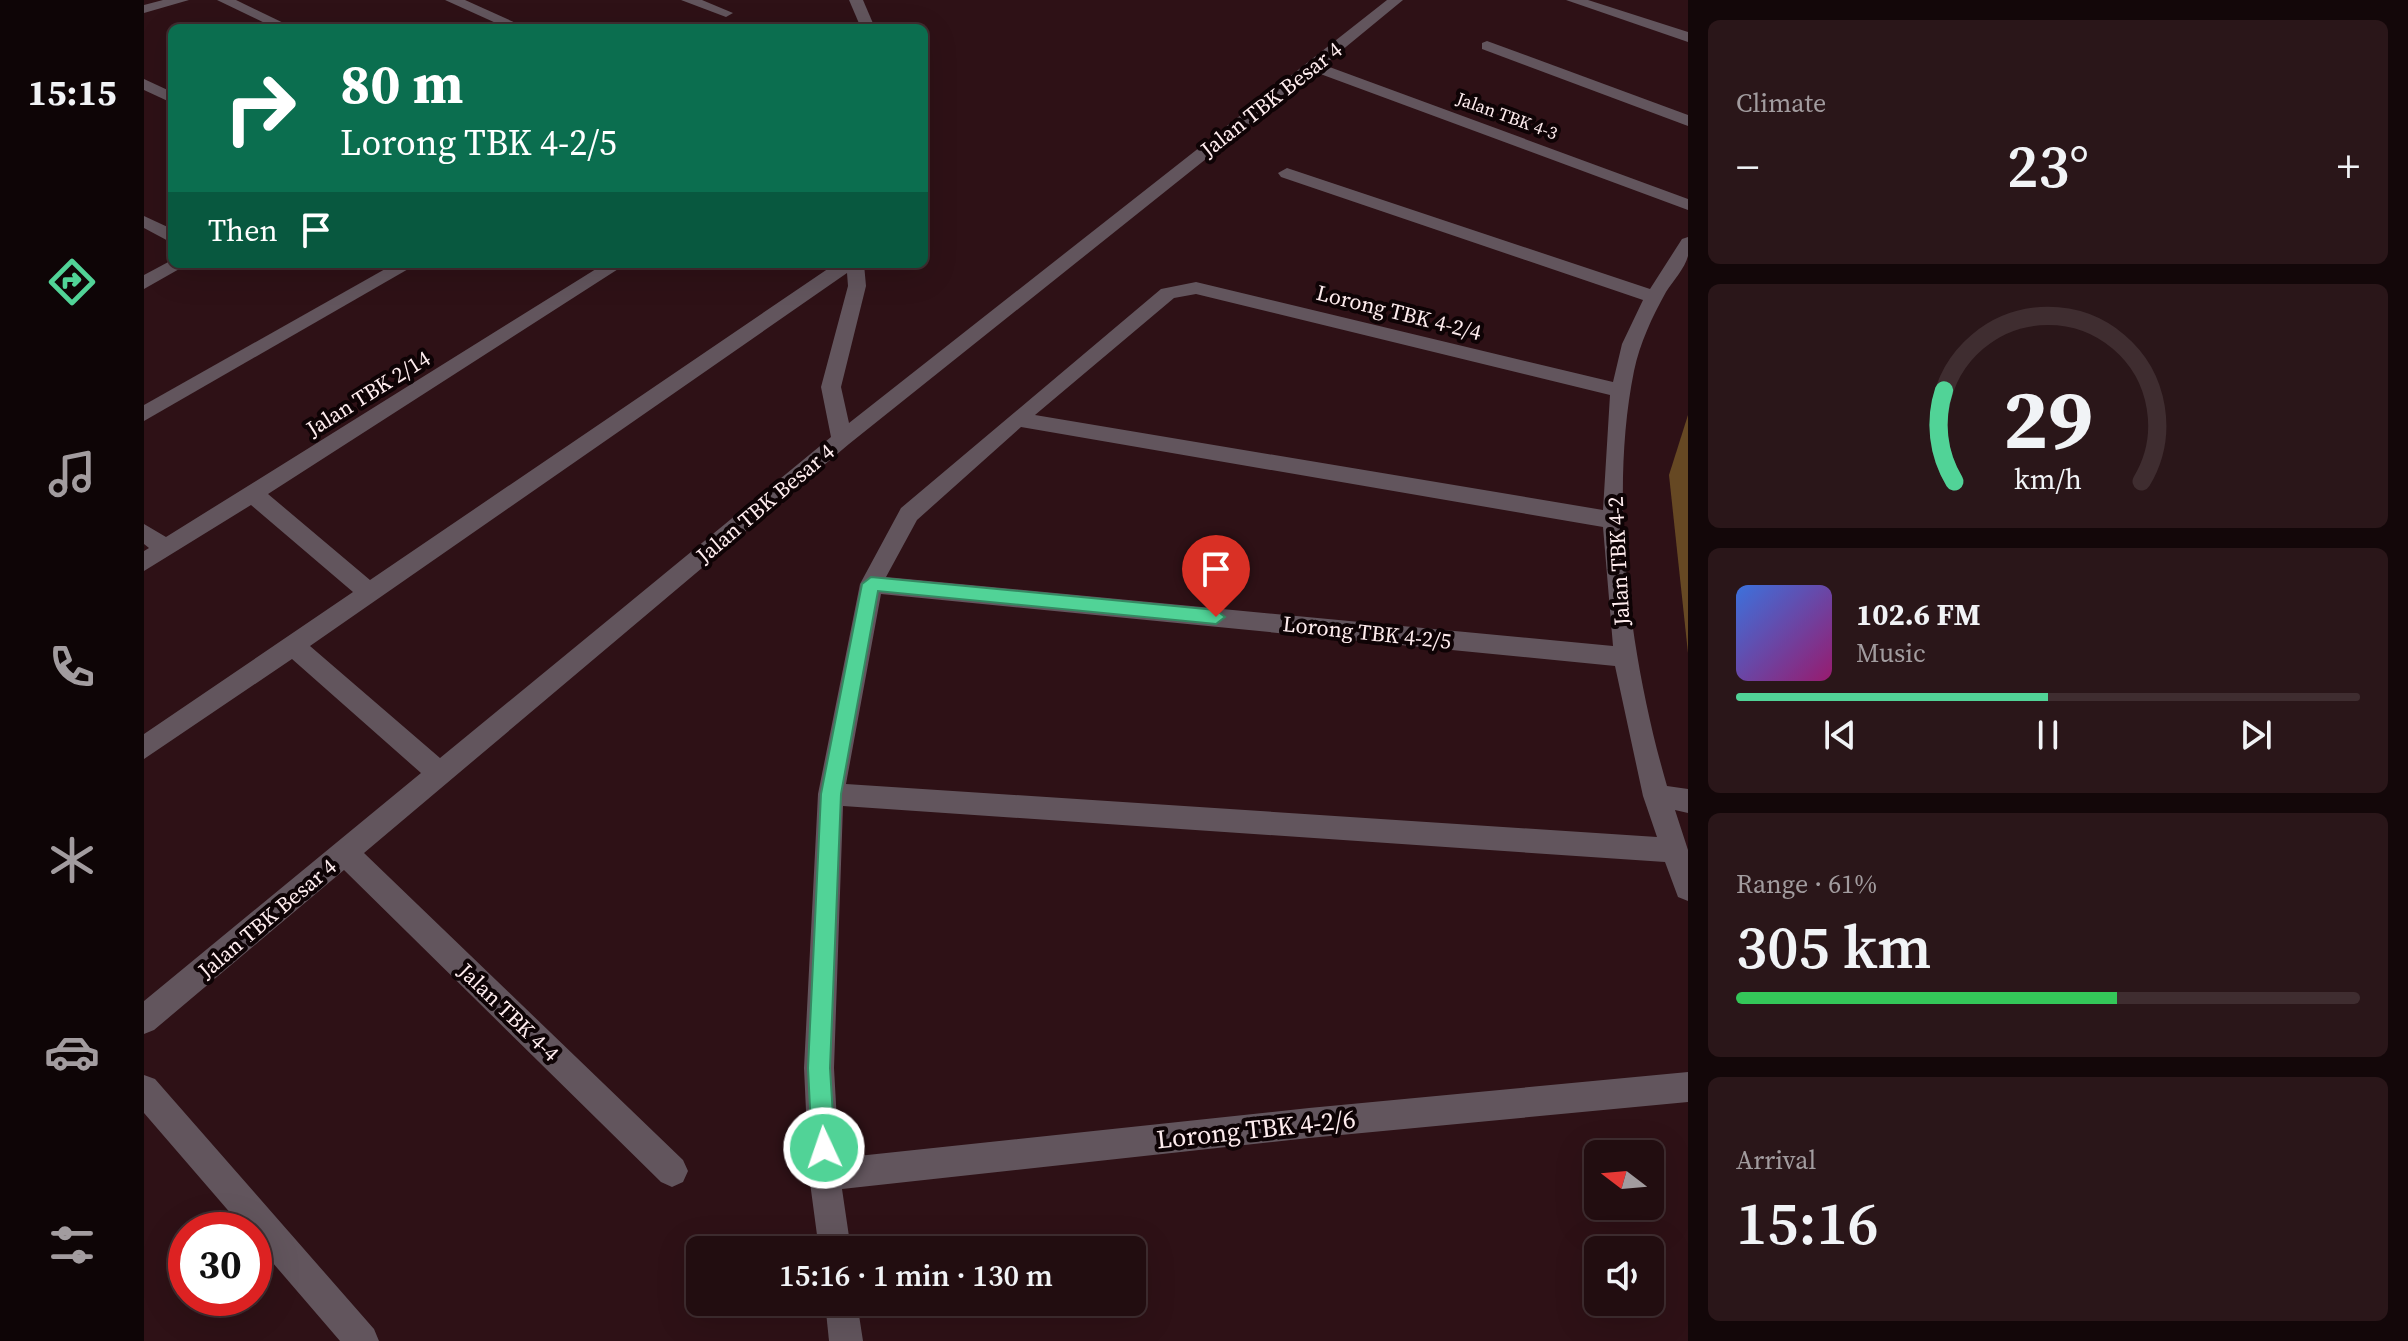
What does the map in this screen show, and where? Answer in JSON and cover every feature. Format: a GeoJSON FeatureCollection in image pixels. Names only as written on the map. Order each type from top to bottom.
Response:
{"type":"FeatureCollection","features":[{"type":"Feature","properties":{"kind":"street"},"geometry":{"type":"LineString","coordinates":[[144,9],[182,0]]}},
{"type":"Feature","properties":{"kind":"street"},"geometry":{"type":"LineString","coordinates":[[224,0],[278,24]]}},
{"type":"Feature","properties":{"kind":"street"},"geometry":{"type":"LineString","coordinates":[[452,0],[510,24]]}},
{"type":"Feature","properties":{"kind":"street"},"geometry":{"type":"LineString","coordinates":[[688,0],[727,14]]}},
{"type":"Feature","properties":{"kind":"street"},"geometry":{"type":"LineString","coordinates":[[856,0],[866,24]]}},
{"type":"Feature","properties":{"kind":"street","name":"Jalan TBK Besar 4"},"geometry":{"type":"LineString","coordinates":[[144,1020],[842,439],[1396,0]]}},
{"type":"Feature","properties":{"kind":"street"},"geometry":{"type":"LineString","coordinates":[[1573,0],[1688,37]]}},
{"type":"Feature","properties":{"kind":"street"},"geometry":{"type":"LineString","coordinates":[[1487,46],[1688,121]]}},
{"type":"Feature","properties":{"kind":"street","name":"Jalan TBK 4-3"},"geometry":{"type":"LineString","coordinates":[[1312,66],[1688,205]]}},
{"type":"Feature","properties":{"kind":"street"},"geometry":{"type":"LineString","coordinates":[[144,84],[168,96]]}},
{"type":"Feature","properties":{"kind":"street"},"geometry":{"type":"LineString","coordinates":[[1287,173],[1654,297]]}},
{"type":"Feature","properties":{"kind":"street"},"geometry":{"type":"LineString","coordinates":[[144,221],[168,235]]}},
{"type":"Feature","properties":{"kind":"street","name":"Jalan TBK 4-2"},"geometry":{"type":"LineString","coordinates":[[1688,243],[1654,297],[1632,344],[1619,390],[1612,520],[1615,585],[1624,657],[1656,796],[1688,888]]}},
{"type":"Feature","properties":{"kind":"street"},"geometry":{"type":"LineString","coordinates":[[144,283],[172,268]]}},
{"type":"Feature","properties":{"kind":"street"},"geometry":{"type":"LineString","coordinates":[[144,414],[401,268]]}},
{"type":"Feature","properties":{"kind":"street","name":"Jalan TBK 2/14"},"geometry":{"type":"LineString","coordinates":[[144,562],[611,268]]}},
{"type":"Feature","properties":{"kind":"street"},"geometry":{"type":"LineString","coordinates":[[144,748],[841,268]]}},
{"type":"Feature","properties":{"kind":"street"},"geometry":{"type":"LineString","coordinates":[[842,439],[831,387],[857,286],[855,268]]}},
{"type":"Feature","properties":{"kind":"street","name":"Lorong TBK 4-2/4"},"geometry":{"type":"LineString","coordinates":[[1017,419],[1168,293],[1196,288],[1619,390]]}},
{"type":"Feature","properties":{"kind":"street"},"geometry":{"type":"LineString","coordinates":[[833,1236],[825,1175],[819,1068],[831,794],[871,584],[909,514],[1017,419],[1612,520]]}},
{"type":"Feature","properties":{"kind":"street"},"geometry":{"type":"LineString","coordinates":[[253,494],[369,593]]}},
{"type":"Feature","properties":{"kind":"street"},"geometry":{"type":"LineString","coordinates":[[144,532],[165,549]]}},
{"type":"Feature","properties":{"kind":"street","name":"Lorong TBK 4-2/5"},"geometry":{"type":"LineString","coordinates":[[871,584],[1624,657]]}},
{"type":"Feature","properties":{"kind":"street"},"geometry":{"type":"LineString","coordinates":[[293,645],[440,774]]}},
{"type":"Feature","properties":{"kind":"street"},"geometry":{"type":"LineString","coordinates":[[831,794],[1674,850]]}},
{"type":"Feature","properties":{"kind":"street"},"geometry":{"type":"LineString","coordinates":[[1656,796],[1688,801]]}},
{"type":"Feature","properties":{"kind":"street","name":"Jalan TBK 4-4"},"geometry":{"type":"LineString","coordinates":[[345,853],[672,1171]]}},
{"type":"Feature","properties":{"kind":"street","name":"Lorong TBK 4-2/6"},"geometry":{"type":"LineString","coordinates":[[825,1175],[1309,1123],[1688,1087]]}},
{"type":"Feature","properties":{"kind":"street"},"geometry":{"type":"LineString","coordinates":[[144,1090],[362,1341]]}},
{"type":"Feature","properties":{"kind":"street"},"geometry":{"type":"LineString","coordinates":[[843,1316],[846,1341]]}},
{"type":"Feature","properties":{"kind":"shaded area"},"geometry":{"type":"Polygon","coordinates":[[[1688,415],[1688,653],[1669,475],[1688,415]]]}},
{"type":"Feature","properties":{"kind":"route"},"geometry":{"type":"LineString","coordinates":[[824,1148],[819,1068],[831,794],[871,584],[1216,617]]}}]}
